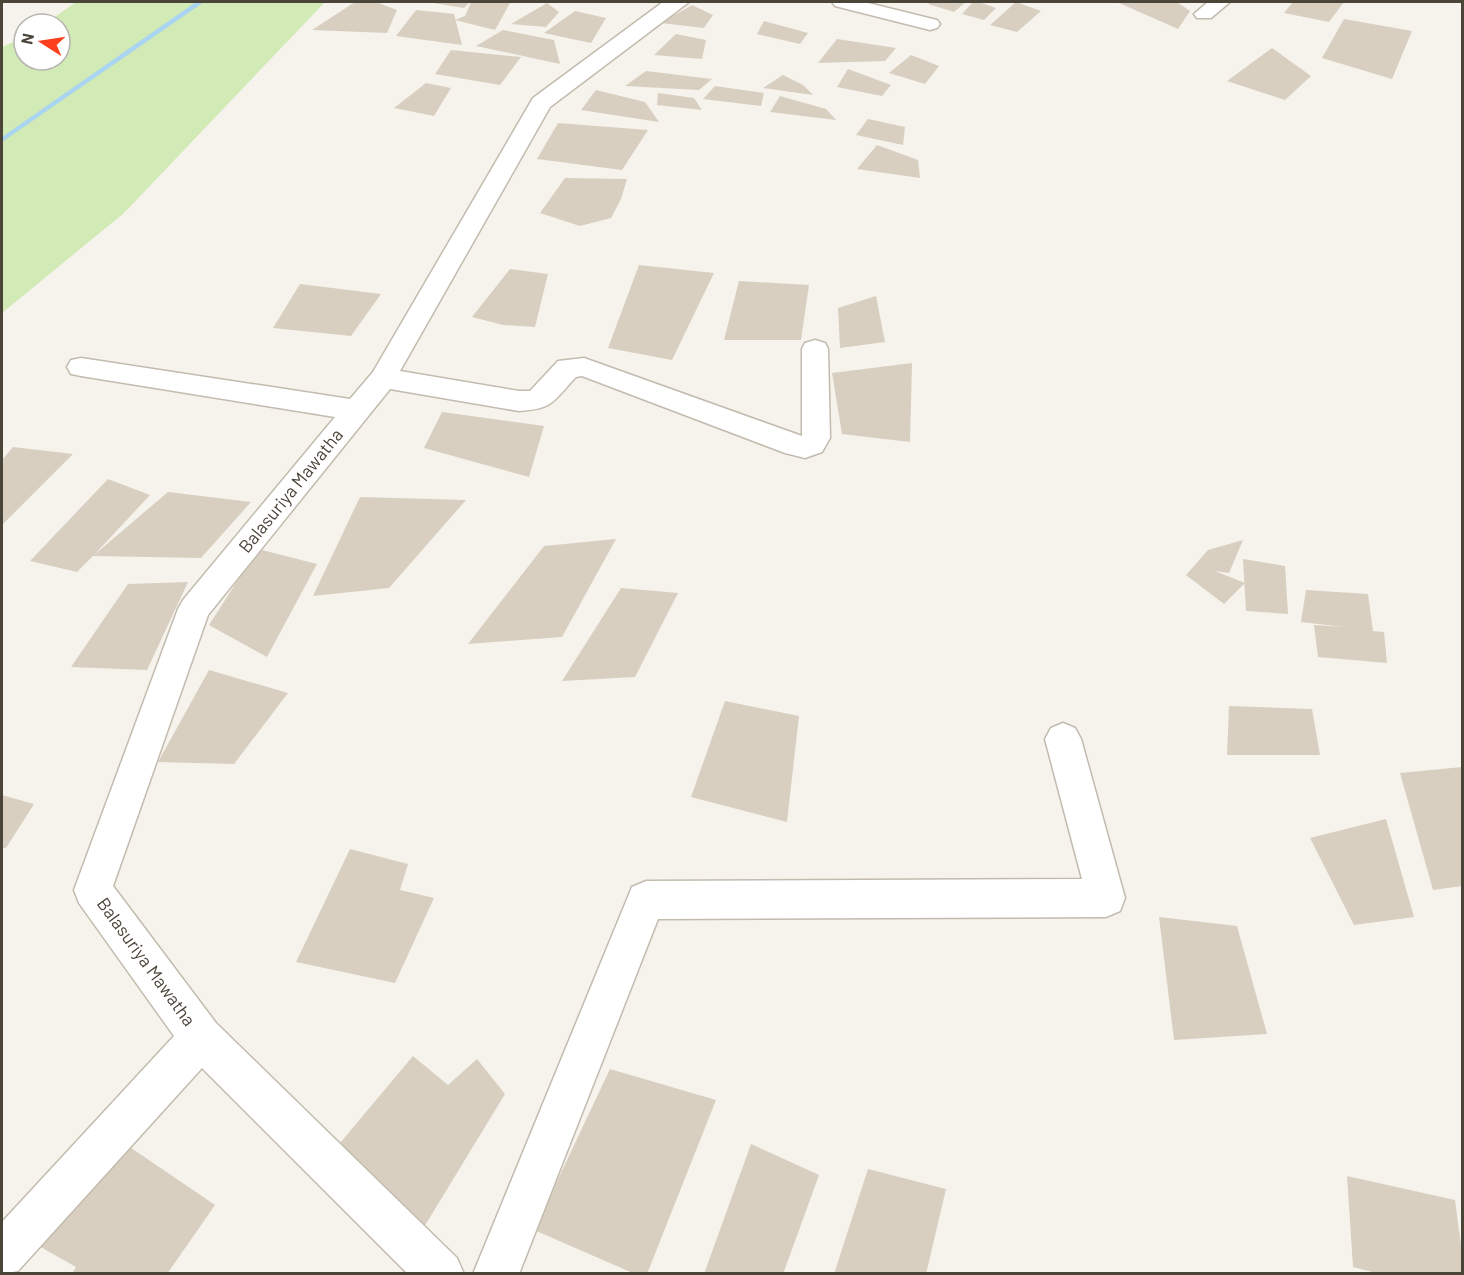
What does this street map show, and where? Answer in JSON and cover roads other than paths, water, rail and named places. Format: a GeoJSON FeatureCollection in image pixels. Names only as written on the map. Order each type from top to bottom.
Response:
{"type":"FeatureCollection","features":[{"type":"Feature","properties":{"kind":"street","name":"Balasuriya Mawatha"},"geometry":{"type":"LineString","coordinates":[[441,1274],[201,1038],[93,890],[194,609],[383,378],[541,103],[667,7],[679,2]]}},
{"type":"Feature","properties":{"kind":"street"},"geometry":{"type":"LineString","coordinates":[[842,2],[930,24]]}},
{"type":"Feature","properties":{"kind":"street"},"geometry":{"type":"LineString","coordinates":[[1204,15],[1220,2]]}},
{"type":"Feature","properties":{"kind":"street"},"geometry":{"type":"LineString","coordinates":[[383,378],[519,401],[538,400],[568,368],[584,367],[762,434],[805,447],[813,445],[816,438],[816,349]]}},
{"type":"Feature","properties":{"kind":"street"},"geometry":{"type":"LineString","coordinates":[[81,367],[357,410]]}},
{"type":"Feature","properties":{"kind":"street"},"geometry":{"type":"LineString","coordinates":[[496,1274],[646,900],[1106,898],[1063,739]]}},
{"type":"Feature","properties":{"kind":"street","name":"Balasuriya Mawatha"},"geometry":{"type":"LineString","coordinates":[[2,1255],[201,1038]]}},
{"type":"Feature","properties":{"kind":"waterway"},"geometry":{"type":"LineString","coordinates":[[2,140],[200,2]]}}]}
